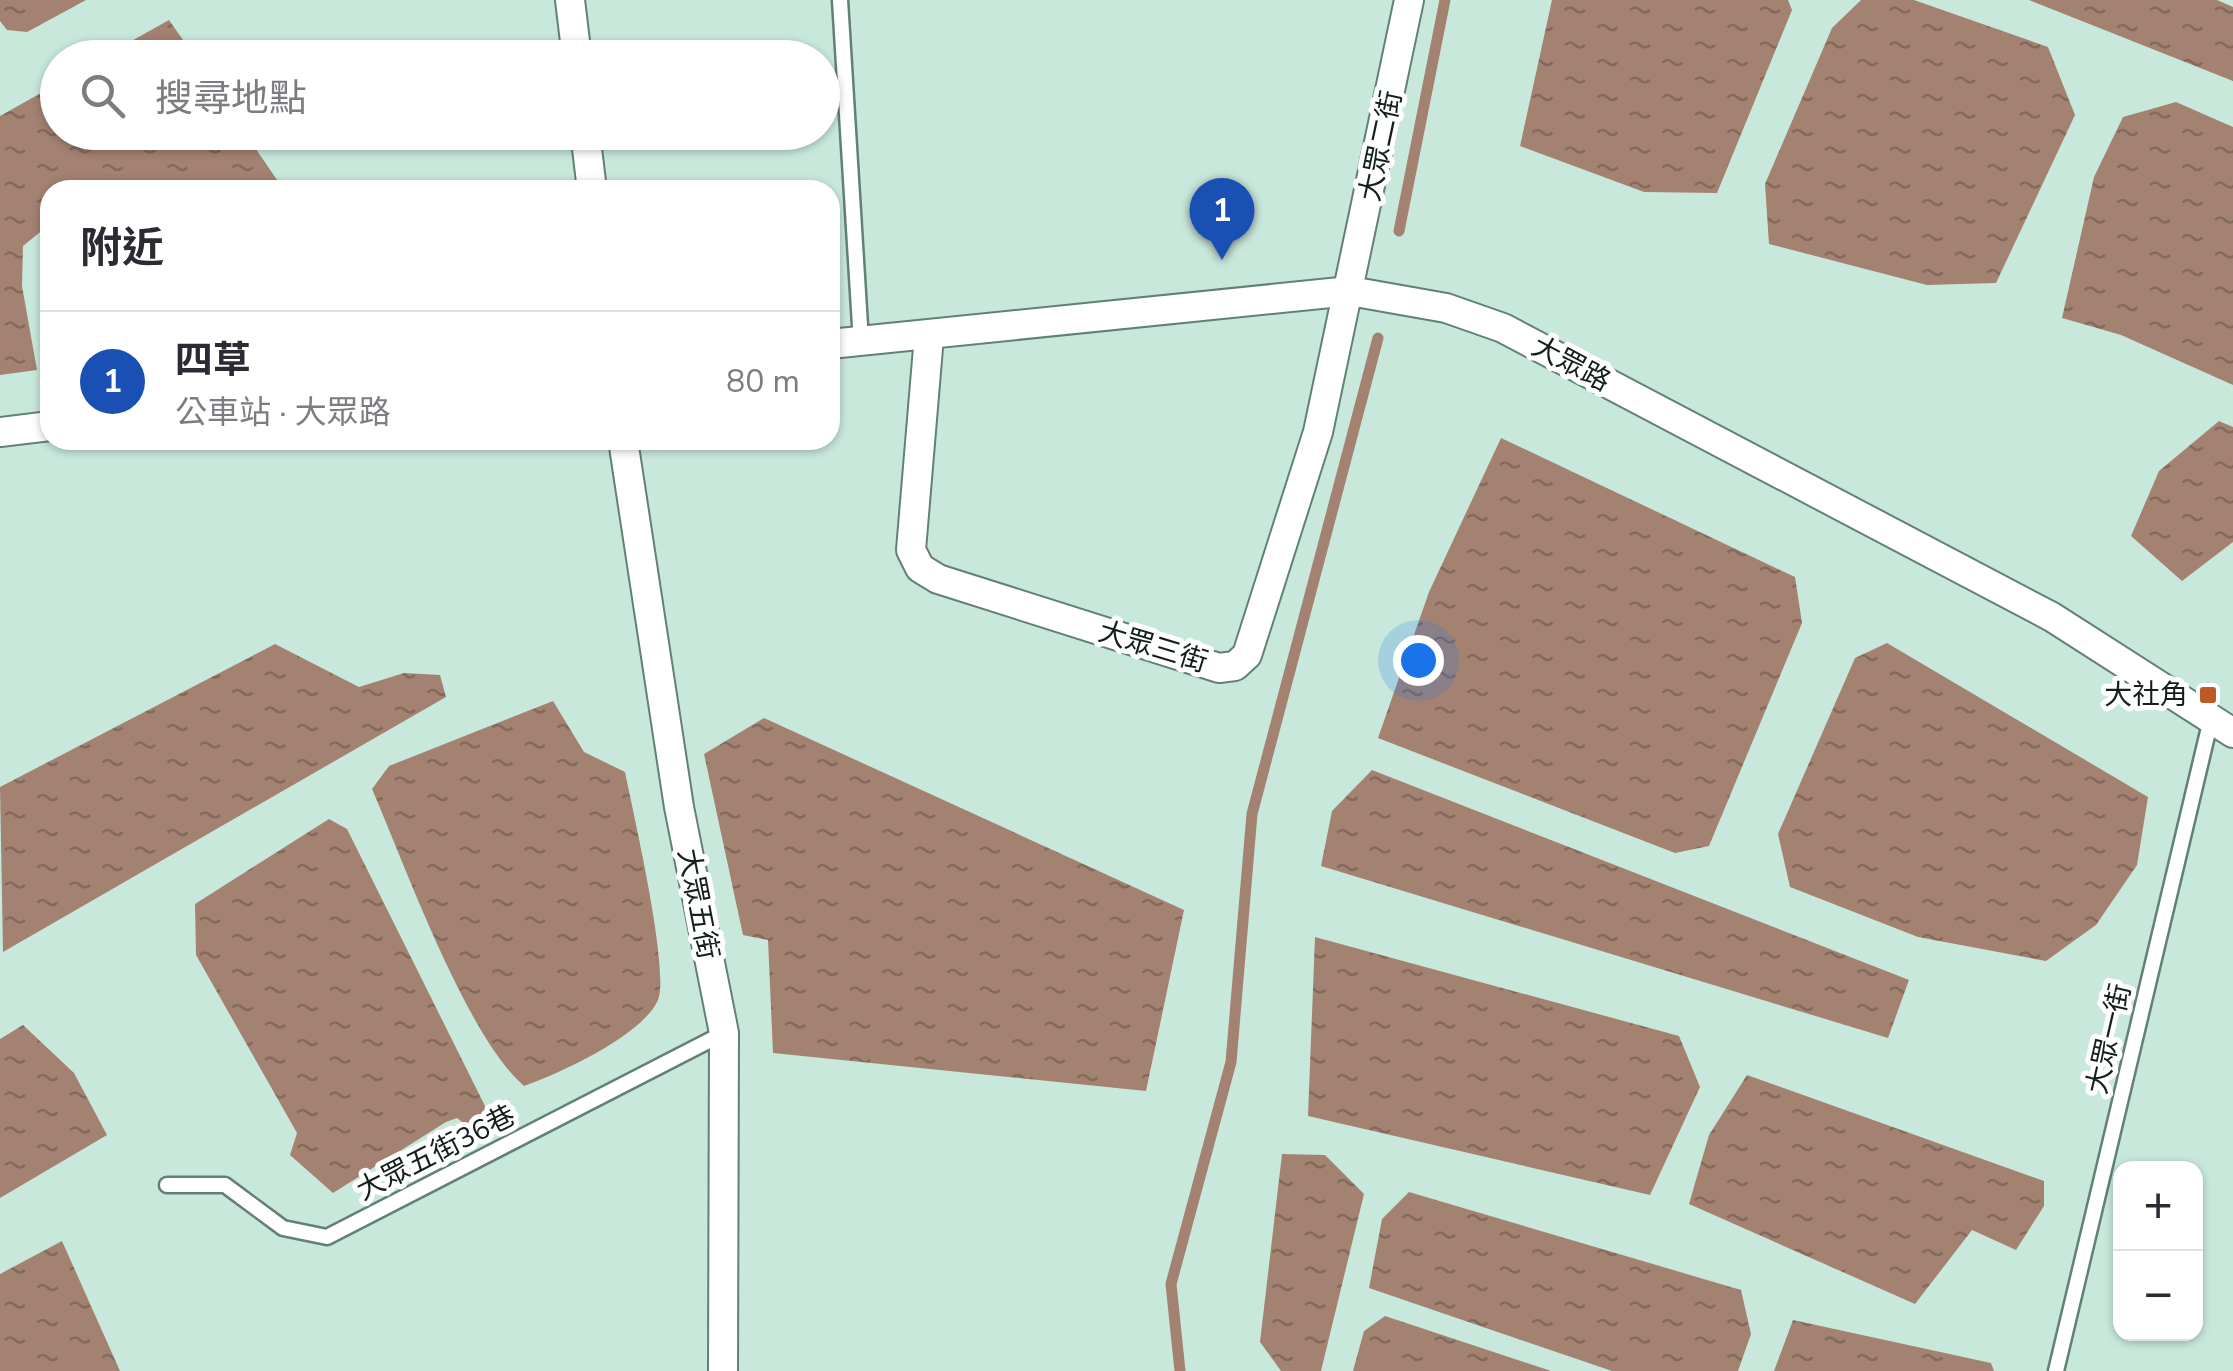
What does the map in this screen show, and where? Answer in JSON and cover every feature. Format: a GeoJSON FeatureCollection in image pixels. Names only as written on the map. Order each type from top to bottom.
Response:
{"type":"FeatureCollection","features":[{"type":"Feature","properties":{"kind":"street"},"geometry":{"type":"LineString","coordinates":[[570,0],[575,40]]}},
{"type":"Feature","properties":{"kind":"street","name":"大眾二街"},"geometry":{"type":"LineString","coordinates":[[1350,290],[1409,0]]}},
{"type":"Feature","properties":{"kind":"street"},"geometry":{"type":"LineString","coordinates":[[587,150],[591,180]]}},
{"type":"Feature","properties":{"kind":"street","name":"大眾路"},"geometry":{"type":"LineString","coordinates":[[840,343],[1350,290],[1446,308],[1503,328],[2052,617],[2222,726]]}},
{"type":"Feature","properties":{"kind":"street","name":"大眾三街"},"geometry":{"type":"LineString","coordinates":[[929,336],[910,550],[920,568],[938,579],[1200,662],[1235,666],[1248,655],[1318,432],[1350,290]]}},
{"type":"Feature","properties":{"kind":"street"},"geometry":{"type":"LineString","coordinates":[[0,432],[40,427]]}},
{"type":"Feature","properties":{"kind":"street","name":"大眾五街"},"geometry":{"type":"LineString","coordinates":[[625,450],[679,807],[724,1032],[723,1371]]}},
{"type":"Feature","properties":{"kind":"lane"},"geometry":{"type":"LineString","coordinates":[[840,0],[861,342]]}},
{"type":"Feature","properties":{"kind":"lane","name":"大眾一街"},"geometry":{"type":"LineString","coordinates":[[2056,1371],[2222,726]]}},
{"type":"Feature","properties":{"kind":"lane","name":"大眾五街36巷"},"geometry":{"type":"LineString","coordinates":[[167,1186],[225,1185],[283,1228],[327,1237],[724,1032]]}},
{"type":"Feature","properties":{"kind":"water"},"geometry":{"type":"Polygon","coordinates":[[[0,0],[86,0],[27,32],[7,30],[0,21],[0,0]]]}},
{"type":"Feature","properties":{"kind":"water"},"geometry":{"type":"Polygon","coordinates":[[[1552,0],[1788,0],[1792,10],[1717,193],[1644,192],[1520,146],[1552,0]]]}},
{"type":"Feature","properties":{"kind":"water"},"geometry":{"type":"Polygon","coordinates":[[[1861,0],[1914,0],[2048,47],[2075,115],[1996,283],[1927,285],[1769,244],[1765,184],[1832,28],[1861,0]]]}},
{"type":"Feature","properties":{"kind":"water"},"geometry":{"type":"Polygon","coordinates":[[[2029,0],[2217,0],[2233,7],[2233,81],[2029,0]]]}},
{"type":"Feature","properties":{"kind":"water"},"geometry":{"type":"Polygon","coordinates":[[[169,20],[183,40],[133,40],[169,20]]]}},
{"type":"Feature","properties":{"kind":"water"},"geometry":{"type":"Polygon","coordinates":[[[40,94],[40,150],[257,150],[277,180],[40,180],[40,232],[23,246],[22,286],[37,370],[0,375],[0,116],[40,94]]]}},
{"type":"Feature","properties":{"kind":"water"},"geometry":{"type":"Polygon","coordinates":[[[2176,102],[2233,127],[2233,385],[2121,335],[2062,318],[2094,177],[2123,117],[2176,102]]]}},
{"type":"Feature","properties":{"kind":"water"},"geometry":{"type":"Polygon","coordinates":[[[2219,421],[2233,427],[2233,542],[2182,581],[2131,536],[2159,471],[2219,421]]]}},
{"type":"Feature","properties":{"kind":"water"},"geometry":{"type":"Polygon","coordinates":[[[1501,438],[1795,577],[1802,623],[1709,846],[1675,853],[1378,738],[1429,592],[1501,438]]]}},
{"type":"Feature","properties":{"kind":"water"},"geometry":{"type":"Polygon","coordinates":[[[1887,643],[2148,797],[2137,865],[2096,925],[2046,961],[1918,937],[1790,887],[1778,834],[1855,658],[1887,643]]]}},
{"type":"Feature","properties":{"kind":"water"},"geometry":{"type":"Polygon","coordinates":[[[275,644],[359,687],[404,673],[440,675],[446,697],[3,952],[0,787],[275,644]]]}},
{"type":"Feature","properties":{"kind":"water"},"geometry":{"type":"Polygon","coordinates":[[[553,701],[584,752],[625,772],[655,925],[660,983],[658,1000],[636,1027],[578,1063],[524,1086],[502,1062],[459,990],[372,789],[389,766],[553,701]]]}},
{"type":"Feature","properties":{"kind":"water"},"geometry":{"type":"Polygon","coordinates":[[[764,718],[1184,910],[1146,1091],[773,1053],[768,940],[743,935],[704,754],[764,718]]]}},
{"type":"Feature","properties":{"kind":"water"},"geometry":{"type":"Polygon","coordinates":[[[1372,770],[1909,980],[1888,1038],[1321,866],[1332,811],[1372,770]]]}},
{"type":"Feature","properties":{"kind":"water"},"geometry":{"type":"Polygon","coordinates":[[[329,819],[347,829],[489,1114],[484,1127],[470,1128],[457,1118],[446,1122],[333,1193],[290,1155],[297,1133],[196,955],[195,904],[329,819]]]}},
{"type":"Feature","properties":{"kind":"water"},"geometry":{"type":"Polygon","coordinates":[[[1315,937],[1679,1036],[1700,1087],[1650,1195],[1308,1116],[1315,937]]]}},
{"type":"Feature","properties":{"kind":"water"},"geometry":{"type":"Polygon","coordinates":[[[23,1025],[74,1073],[107,1135],[0,1198],[0,1039],[23,1025]]]}},
{"type":"Feature","properties":{"kind":"water"},"geometry":{"type":"Polygon","coordinates":[[[1747,1075],[2044,1181],[2044,1206],[2016,1250],[1972,1230],[1915,1304],[1689,1204],[1709,1135],[1747,1075]]]}},
{"type":"Feature","properties":{"kind":"water"},"geometry":{"type":"Polygon","coordinates":[[[1282,1154],[1325,1155],[1364,1194],[1321,1371],[1281,1371],[1260,1342],[1282,1154]]]}},
{"type":"Feature","properties":{"kind":"water"},"geometry":{"type":"Polygon","coordinates":[[[1409,1192],[1741,1290],[1751,1334],[1738,1371],[1612,1371],[1369,1288],[1382,1219],[1409,1192]]]}},
{"type":"Feature","properties":{"kind":"water"},"geometry":{"type":"Polygon","coordinates":[[[62,1241],[120,1371],[0,1371],[0,1274],[62,1241]]]}},
{"type":"Feature","properties":{"kind":"water"},"geometry":{"type":"Polygon","coordinates":[[[1385,1316],[1551,1371],[1353,1371],[1364,1331],[1385,1316]]]}},
{"type":"Feature","properties":{"kind":"water"},"geometry":{"type":"Polygon","coordinates":[[[1793,1320],[1991,1363],[1994,1371],[1774,1371],[1793,1320]]]}},
{"type":"Feature","properties":{"kind":"waterway"},"geometry":{"type":"LineString","coordinates":[[1399,231],[1445,0]]}},
{"type":"Feature","properties":{"kind":"waterway"},"geometry":{"type":"LineString","coordinates":[[1180,1371],[1171,1284],[1231,1062],[1252,814],[1378,338]]}},
{"type":"Feature","properties":{"kind":"place","name":"四草"},"geometry":{"type":"Point","coordinates":[1222,260]}},
{"type":"Feature","properties":{"kind":"place","name":"大社角"},"geometry":{"type":"Point","coordinates":[2208,695]}}]}
